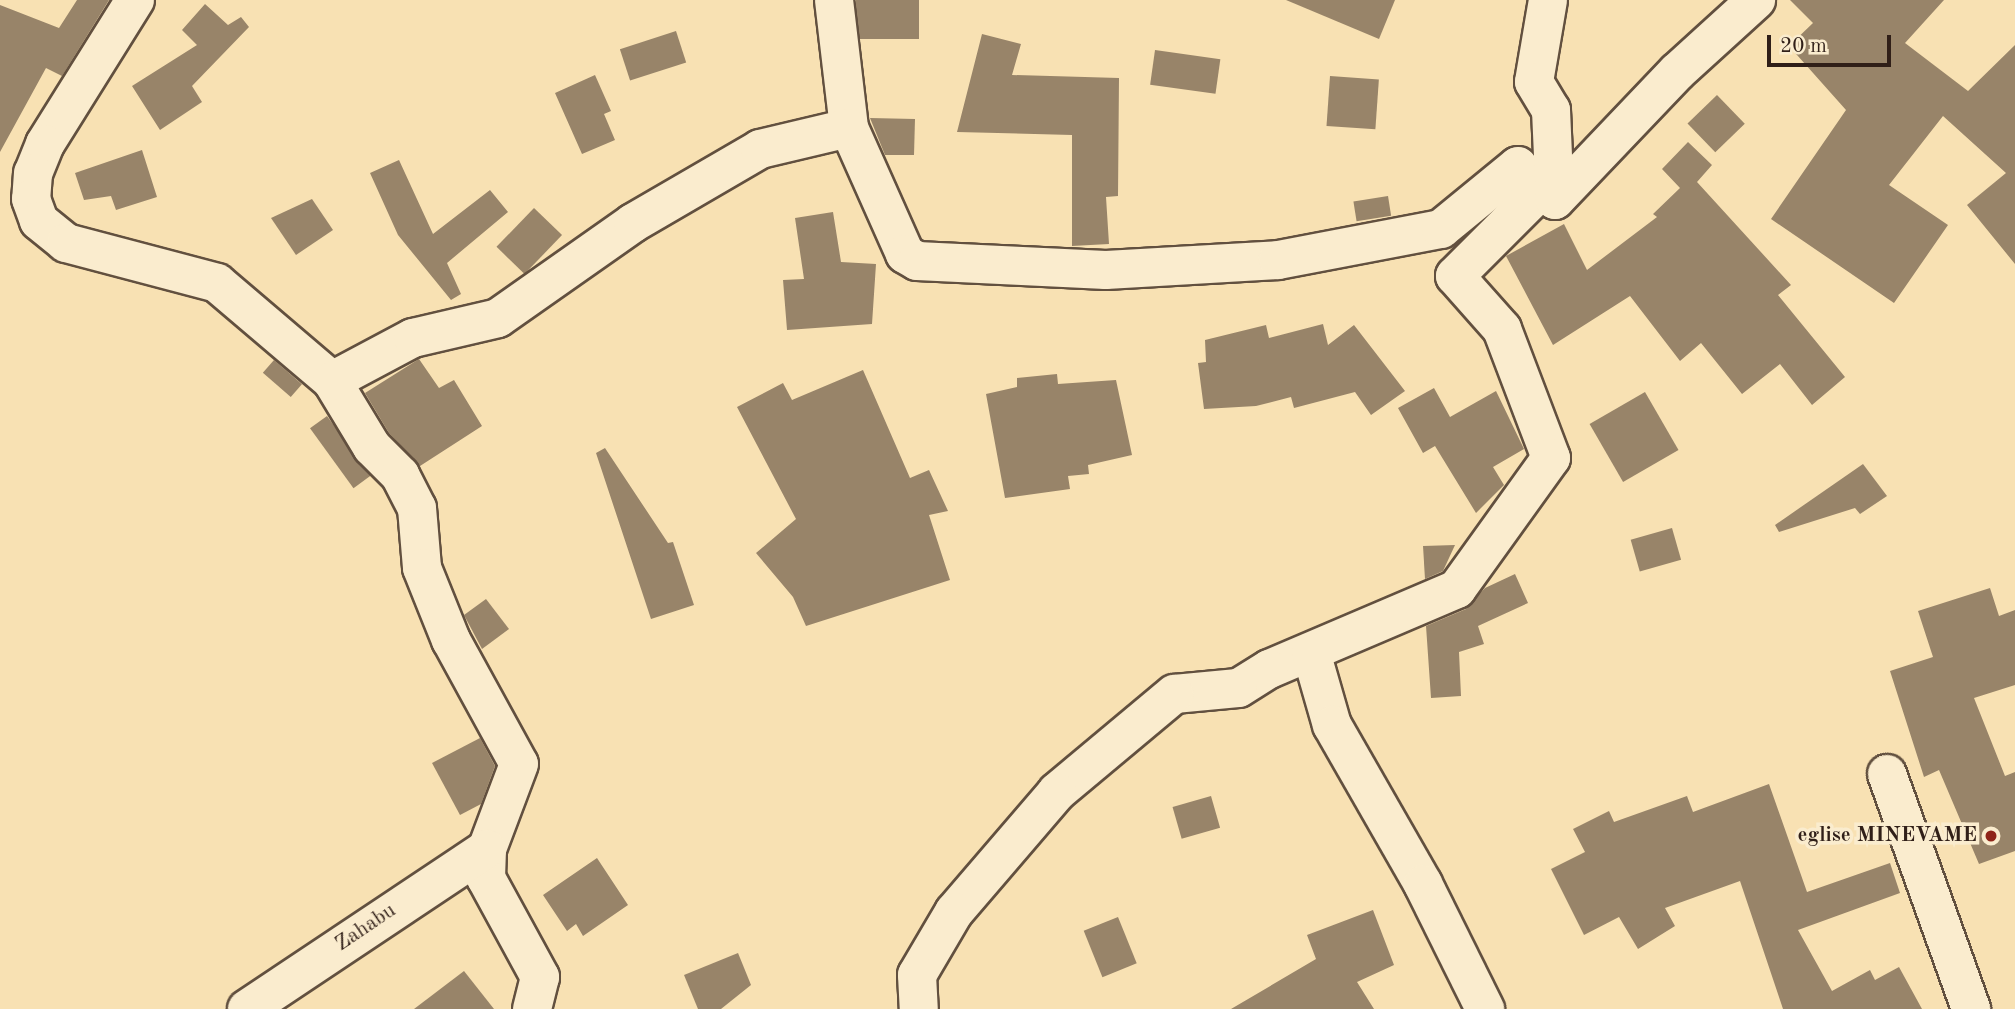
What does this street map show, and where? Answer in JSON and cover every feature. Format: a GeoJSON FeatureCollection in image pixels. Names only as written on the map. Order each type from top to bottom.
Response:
{"type":"FeatureCollection","features":[{"type":"Feature","properties":{"kind":"street"},"geometry":{"type":"LineString","coordinates":[[135,0],[45,144],[33,173],[31,199],[39,221],[66,243],[217,283],[332,381],[372,447],[400,475],[417,508],[422,568],[451,640],[519,764],[487,849],[486,878],[540,977],[532,1009]]}},
{"type":"Feature","properties":{"kind":"street"},"geometry":{"type":"LineString","coordinates":[[834,0],[849,128],[905,254],[916,261],[1106,270],[1311,256],[1440,229],[1518,166],[1537,194],[1455,276],[1502,329],[1551,458],[1458,589],[1311,652],[1238,688],[1174,694],[1058,792],[954,912],[927,953],[917,975],[919,1009]]}},
{"type":"Feature","properties":{"kind":"street"},"geometry":{"type":"LineString","coordinates":[[1548,0],[1534,82],[1550,110],[1555,200],[1677,72],[1756,0]]}},
{"type":"Feature","properties":{"kind":"street"},"geometry":{"type":"LineString","coordinates":[[332,381],[413,338],[498,318],[633,223],[760,149],[849,128]]}},
{"type":"Feature","properties":{"kind":"street"},"geometry":{"type":"LineString","coordinates":[[1311,652],[1332,725],[1423,884],[1485,1009]]}},
{"type":"Feature","properties":{"kind":"street"},"geometry":{"type":"LineString","coordinates":[[1888,774],[1971,1009]]}},
{"type":"Feature","properties":{"kind":"street","name":"Zahabu"},"geometry":{"type":"LineString","coordinates":[[247,1009],[487,849]]}},
{"type":"Feature","properties":{"kind":"building"},"geometry":{"type":"Polygon","coordinates":[[[77,0],[109,0],[62,76],[46,68],[0,152],[0,5],[59,28],[77,0]]]}},
{"type":"Feature","properties":{"kind":"building"},"geometry":{"type":"Polygon","coordinates":[[[856,0],[919,0],[919,39],[856,39],[856,0]]]}},
{"type":"Feature","properties":{"kind":"building"},"geometry":{"type":"Polygon","coordinates":[[[1286,0],[1395,0],[1379,39],[1286,0]]]}},
{"type":"Feature","properties":{"kind":"building"},"geometry":{"type":"Polygon","coordinates":[[[1790,0],[1944,0],[1905,43],[1968,91],[2015,45],[2015,264],[1967,205],[2006,173],[1943,116],[1889,185],[1948,225],[1894,303],[1771,219],[1846,110],[1789,46],[1813,23],[1790,0]]]}},
{"type":"Feature","properties":{"kind":"building"},"geometry":{"type":"Polygon","coordinates":[[[205,4],[228,25],[241,17],[249,27],[192,86],[202,102],[160,130],[132,86],[197,45],[182,30],[205,4]]]}},
{"type":"Feature","properties":{"kind":"building"},"geometry":{"type":"Polygon","coordinates":[[[676,31],[686,62],[630,81],[620,49],[676,31]]]}},
{"type":"Feature","properties":{"kind":"building"},"geometry":{"type":"Polygon","coordinates":[[[982,34],[1021,44],[1012,75],[1119,78],[1118,196],[1106,197],[1109,244],[1072,246],[1072,135],[957,132],[982,34]]]}},
{"type":"Feature","properties":{"kind":"building"},"geometry":{"type":"Polygon","coordinates":[[[1155,50],[1220,59],[1215,94],[1150,85],[1155,50]]]}},
{"type":"Feature","properties":{"kind":"building"},"geometry":{"type":"Polygon","coordinates":[[[595,75],[611,111],[604,114],[615,140],[582,154],[555,93],[595,75]]]}},
{"type":"Feature","properties":{"kind":"building"},"geometry":{"type":"Polygon","coordinates":[[[1330,76],[1379,79],[1375,129],[1327,126],[1330,76]]]}},
{"type":"Feature","properties":{"kind":"building"},"geometry":{"type":"Polygon","coordinates":[[[1717,95],[1745,124],[1715,152],[1688,123],[1717,95]]]}},
{"type":"Feature","properties":{"kind":"building"},"geometry":{"type":"Polygon","coordinates":[[[870,118],[915,119],[914,155],[885,155],[870,118]]]}},
{"type":"Feature","properties":{"kind":"building"},"geometry":{"type":"Polygon","coordinates":[[[1688,142],[1712,165],[1697,182],[1791,285],[1778,295],[1845,377],[1812,405],[1780,364],[1742,394],[1701,343],[1680,361],[1630,296],[1553,345],[1506,256],[1564,224],[1587,270],[1657,217],[1653,214],[1680,188],[1662,169],[1688,142]]]}},
{"type":"Feature","properties":{"kind":"building"},"geometry":{"type":"Polygon","coordinates":[[[142,150],[157,197],[116,210],[111,196],[84,200],[75,173],[142,150]]]}},
{"type":"Feature","properties":{"kind":"building"},"geometry":{"type":"Polygon","coordinates":[[[399,160],[433,234],[490,190],[508,212],[447,263],[461,294],[451,300],[398,235],[370,173],[399,160]]]}},
{"type":"Feature","properties":{"kind":"building"},"geometry":{"type":"Polygon","coordinates":[[[1388,196],[1391,216],[1357,221],[1353,201],[1388,196]]]}},
{"type":"Feature","properties":{"kind":"building"},"geometry":{"type":"Polygon","coordinates":[[[312,199],[333,230],[296,255],[271,218],[312,199]]]}},
{"type":"Feature","properties":{"kind":"building"},"geometry":{"type":"Polygon","coordinates":[[[534,208],[562,235],[525,274],[496,247],[534,208]]]}},
{"type":"Feature","properties":{"kind":"building"},"geometry":{"type":"Polygon","coordinates":[[[833,212],[841,262],[876,264],[872,324],[787,330],[783,280],[804,279],[795,218],[833,212]]]}},
{"type":"Feature","properties":{"kind":"building"},"geometry":{"type":"Polygon","coordinates":[[[1323,324],[1328,345],[1354,325],[1405,391],[1371,415],[1355,392],[1294,408],[1291,397],[1256,406],[1204,409],[1198,363],[1206,362],[1205,340],[1266,325],[1269,338],[1323,324]]]}},
{"type":"Feature","properties":{"kind":"building"},"geometry":{"type":"Polygon","coordinates":[[[419,359],[439,388],[454,380],[482,426],[420,466],[389,433],[365,393],[419,359]]]}},
{"type":"Feature","properties":{"kind":"building"},"geometry":{"type":"Polygon","coordinates":[[[274,360],[302,384],[291,397],[263,373],[274,360]]]}},
{"type":"Feature","properties":{"kind":"building"},"geometry":{"type":"Polygon","coordinates":[[[863,370],[910,478],[929,470],[948,511],[929,515],[950,580],[806,626],[793,597],[756,553],[796,519],[737,407],[783,383],[792,400],[863,370]]]}},
{"type":"Feature","properties":{"kind":"building"},"geometry":{"type":"Polygon","coordinates":[[[1057,374],[1058,384],[1116,380],[1132,455],[1088,465],[1089,474],[1068,476],[1070,489],[1005,498],[986,394],[1017,387],[1017,378],[1057,374]]]}},
{"type":"Feature","properties":{"kind":"building"},"geometry":{"type":"Polygon","coordinates":[[[1434,388],[1450,417],[1496,391],[1524,449],[1493,467],[1504,485],[1476,513],[1435,446],[1423,453],[1398,408],[1434,388]]]}},
{"type":"Feature","properties":{"kind":"building"},"geometry":{"type":"Polygon","coordinates":[[[1645,392],[1678,450],[1623,482],[1590,424],[1645,392]]]}},
{"type":"Feature","properties":{"kind":"building"},"geometry":{"type":"Polygon","coordinates":[[[327,416],[370,476],[354,488],[310,428],[327,416]]]}},
{"type":"Feature","properties":{"kind":"building"},"geometry":{"type":"Polygon","coordinates":[[[605,448],[668,543],[673,542],[694,605],[651,619],[596,453],[605,448]]]}},
{"type":"Feature","properties":{"kind":"building"},"geometry":{"type":"Polygon","coordinates":[[[1863,464],[1887,496],[1860,514],[1855,508],[1779,532],[1775,525],[1863,464]]]}},
{"type":"Feature","properties":{"kind":"building"},"geometry":{"type":"Polygon","coordinates":[[[1672,528],[1681,560],[1640,572],[1631,540],[1672,528]]]}},
{"type":"Feature","properties":{"kind":"building"},"geometry":{"type":"Polygon","coordinates":[[[1455,545],[1443,571],[1425,579],[1423,546],[1455,545]]]}},
{"type":"Feature","properties":{"kind":"building"},"geometry":{"type":"Polygon","coordinates":[[[1515,574],[1528,603],[1478,626],[1484,644],[1459,652],[1461,696],[1431,698],[1426,626],[1466,609],[1485,588],[1515,574]]]}},
{"type":"Feature","properties":{"kind":"building"},"geometry":{"type":"Polygon","coordinates":[[[1990,588],[1999,616],[2015,610],[2015,685],[1974,698],[2005,776],[2015,772],[2015,851],[1979,864],[1939,770],[1924,777],[1890,671],[1933,657],[1918,611],[1990,588]]]}},
{"type":"Feature","properties":{"kind":"building"},"geometry":{"type":"Polygon","coordinates":[[[486,599],[509,629],[482,649],[464,615],[486,599]]]}},
{"type":"Feature","properties":{"kind":"building"},"geometry":{"type":"Polygon","coordinates":[[[480,738],[495,766],[481,804],[460,815],[432,763],[480,738]]]}},
{"type":"Feature","properties":{"kind":"building"},"geometry":{"type":"Polygon","coordinates":[[[1769,784],[1807,892],[1890,863],[1900,893],[1798,930],[1832,991],[1870,970],[1875,980],[1899,967],[1922,1009],[1783,1009],[1740,881],[1665,908],[1675,926],[1638,949],[1619,917],[1584,935],[1551,869],[1585,852],[1573,829],[1609,811],[1614,822],[1687,796],[1693,812],[1769,784]]]}},
{"type":"Feature","properties":{"kind":"building"},"geometry":{"type":"Polygon","coordinates":[[[1211,796],[1220,828],[1182,839],[1173,807],[1211,796]]]}},
{"type":"Feature","properties":{"kind":"building"},"geometry":{"type":"Polygon","coordinates":[[[597,858],[628,905],[583,936],[576,924],[567,931],[543,895],[597,858]]]}},
{"type":"Feature","properties":{"kind":"building"},"geometry":{"type":"Polygon","coordinates":[[[1373,910],[1394,965],[1357,982],[1374,1009],[1231,1009],[1316,959],[1307,935],[1373,910]]]}},
{"type":"Feature","properties":{"kind":"building"},"geometry":{"type":"Polygon","coordinates":[[[1118,917],[1137,963],[1102,977],[1084,931],[1118,917]]]}},
{"type":"Feature","properties":{"kind":"building"},"geometry":{"type":"Polygon","coordinates":[[[738,953],[751,985],[721,1009],[698,1009],[684,975],[738,953]]]}},
{"type":"Feature","properties":{"kind":"building"},"geometry":{"type":"Polygon","coordinates":[[[464,971],[494,1009],[414,1009],[464,971]]]}},
{"type":"Feature","properties":{"kind":"place","name":"eglise MINEVAME"},"geometry":{"type":"Point","coordinates":[1991,836]}}]}
